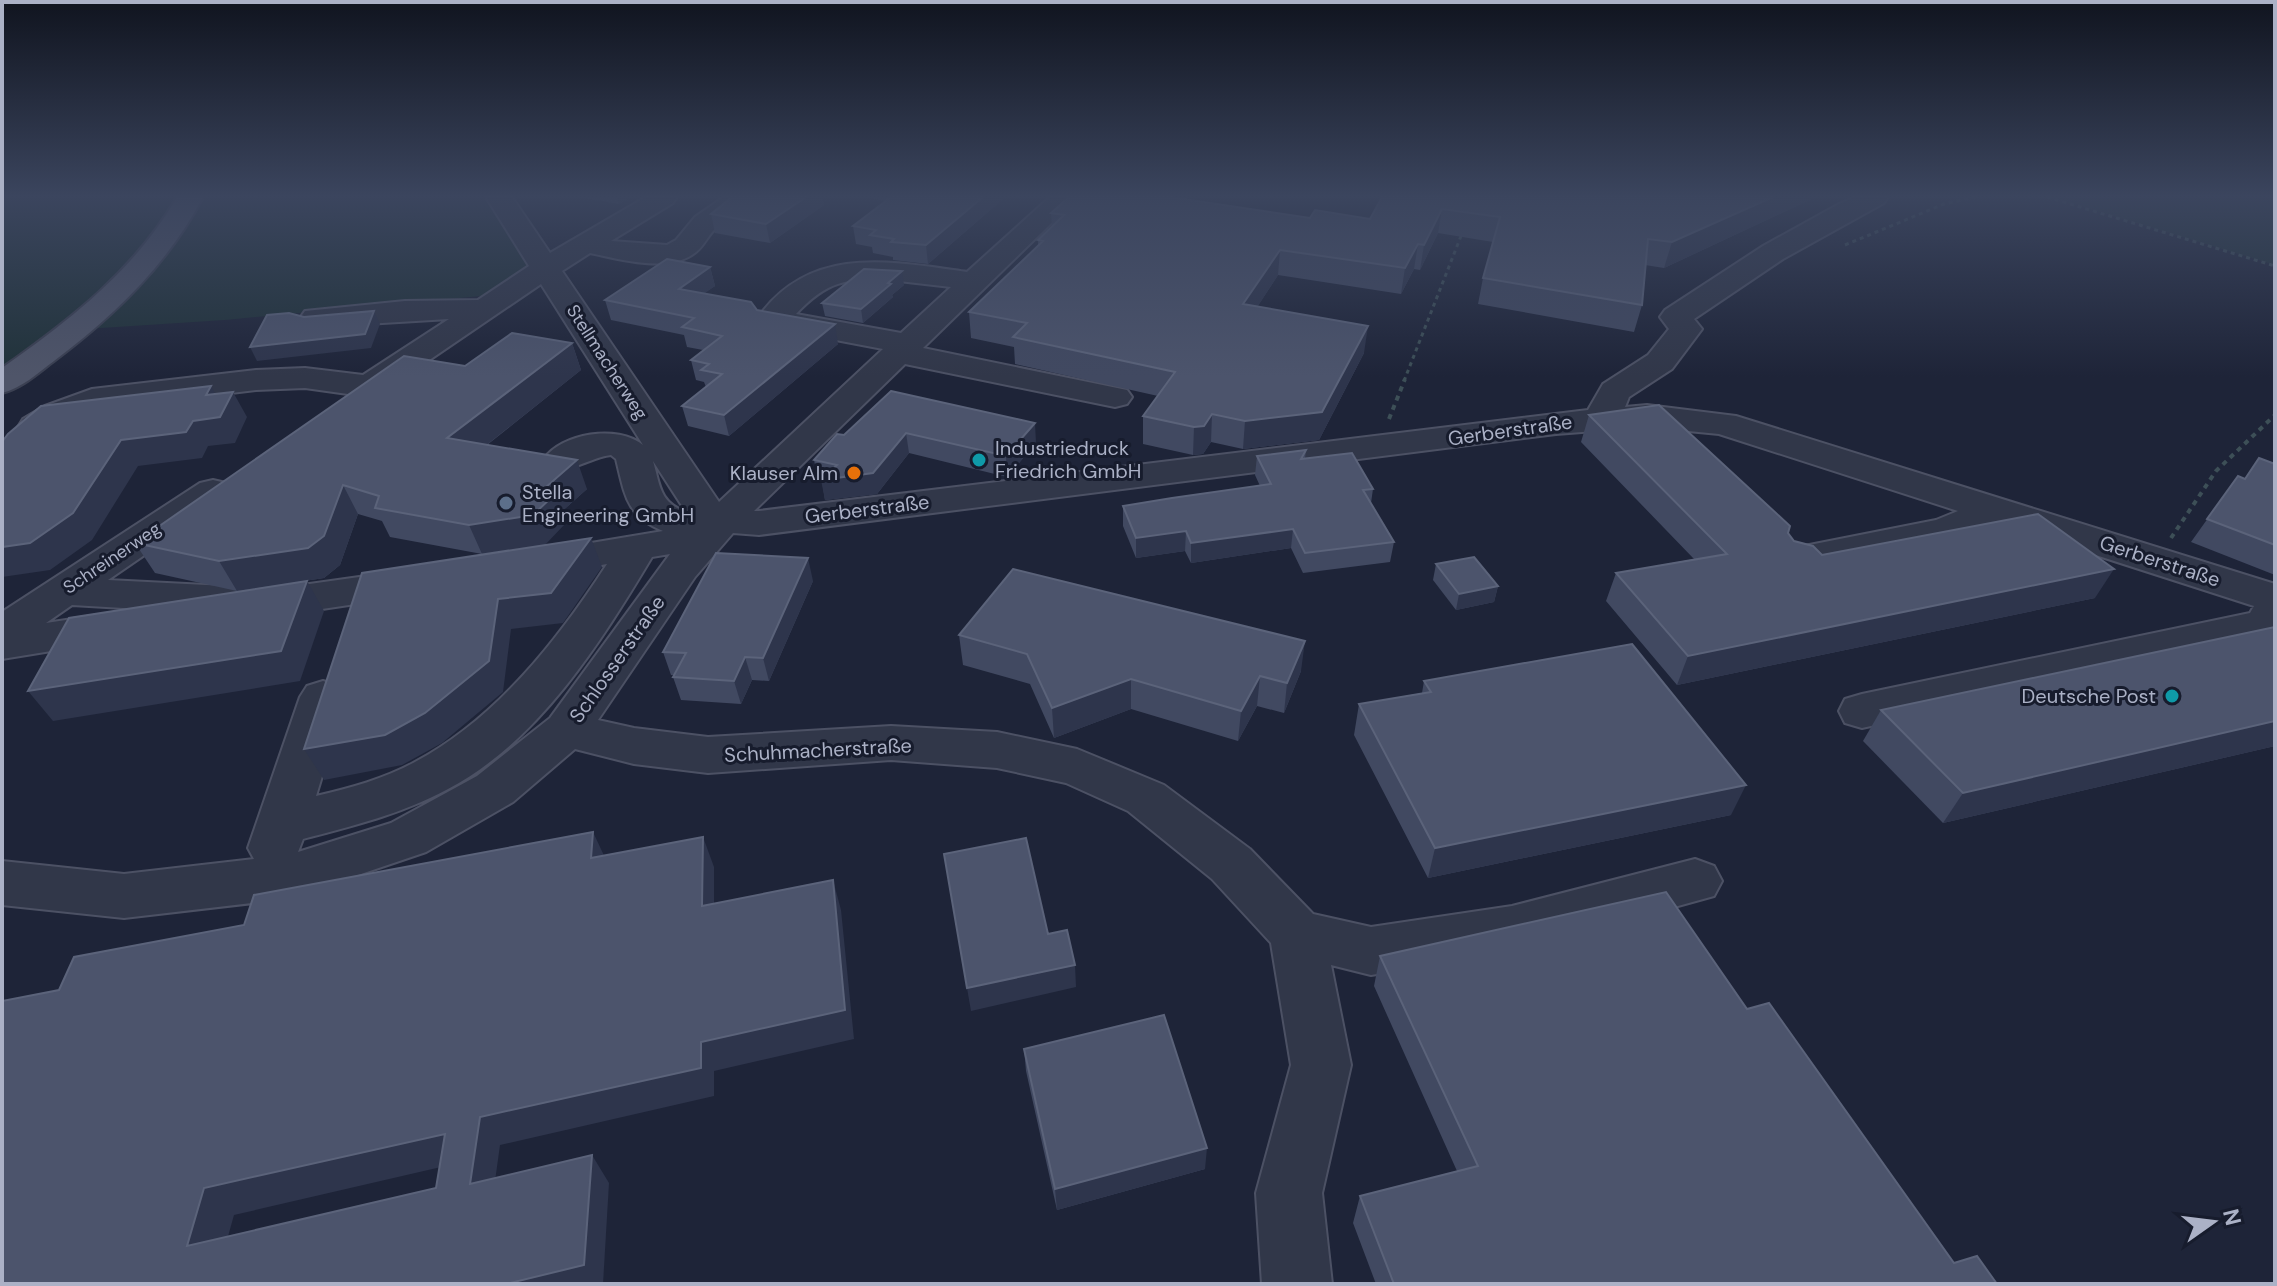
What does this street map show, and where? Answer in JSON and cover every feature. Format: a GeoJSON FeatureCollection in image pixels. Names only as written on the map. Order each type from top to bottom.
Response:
{"type":"FeatureCollection","features":[{"type":"Feature","properties":{"kind":"main road"},"geometry":{"type":"LineString","coordinates":[[2,383],[78,326],[148,257]]}},
{"type":"Feature","properties":{"kind":"street","name":"Stellmacherweg"},"geometry":{"type":"LineString","coordinates":[[539,257],[717,528]]}},
{"type":"Feature","properties":{"kind":"street"},"geometry":{"type":"LineString","coordinates":[[331,412],[564,257]]}},
{"type":"Feature","properties":{"kind":"street","name":"Schlosserstraße"},"geometry":{"type":"LineString","coordinates":[[2,883],[124,896],[287,877],[408,838],[495,789],[567,730],[680,568],[717,528],[796,448],[1001,257]]}},
{"type":"Feature","properties":{"kind":"street"},"geometry":{"type":"LineString","coordinates":[[1602,418],[1615,391],[1660,362],[1686,329],[1676,317],[1765,257]]}},
{"type":"Feature","properties":{"kind":"street"},"geometry":{"type":"LineString","coordinates":[[975,282],[909,273],[842,273],[809,285],[773,319],[1115,397]]}},
{"type":"Feature","properties":{"kind":"street"},"geometry":{"type":"LineString","coordinates":[[310,319],[405,310],[485,309]]}},
{"type":"Feature","properties":{"kind":"street"},"geometry":{"type":"LineString","coordinates":[[12,450],[31,430],[57,413],[92,399],[256,380],[305,378],[369,386]]}},
{"type":"Feature","properties":{"kind":"street","name":"Gerberstraße"},"geometry":{"type":"LineString","coordinates":[[717,528],[1602,418],[1647,416],[1723,424],[2275,598]]}},
{"type":"Feature","properties":{"kind":"street"},"geometry":{"type":"LineString","coordinates":[[561,460],[583,448],[619,443],[633,455],[646,502],[658,515],[717,528]]}},
{"type":"Feature","properties":{"kind":"street","name":"Schreinerweg"},"geometry":{"type":"LineString","coordinates":[[2,632],[241,472]]}},
{"type":"Feature","properties":{"kind":"street"},"geometry":{"type":"LineString","coordinates":[[1798,559],[1947,530],[1978,516],[1982,504]]}},
{"type":"Feature","properties":{"kind":"street"},"geometry":{"type":"LineString","coordinates":[[495,569],[637,549],[717,528]]}},
{"type":"Feature","properties":{"kind":"street"},"geometry":{"type":"LineString","coordinates":[[282,825],[397,793],[455,761],[532,694],[572,646],[637,549]]}},
{"type":"Feature","properties":{"kind":"street"},"geometry":{"type":"LineString","coordinates":[[2,644],[451,576]]}},
{"type":"Feature","properties":{"kind":"street"},"geometry":{"type":"LineString","coordinates":[[62,591],[226,600],[290,587]]}},
{"type":"Feature","properties":{"kind":"street"},"geometry":{"type":"LineString","coordinates":[[264,880],[357,592]]}},
{"type":"Feature","properties":{"kind":"street"},"geometry":{"type":"LineString","coordinates":[[1862,711],[2267,624],[2275,606]]}},
{"type":"Feature","properties":{"kind":"street","name":"Schuhmacherstraße"},"geometry":{"type":"LineString","coordinates":[[567,730],[634,746],[708,755],[891,743],[997,750],[1077,767],[1146,798],[1231,864],[1297,934]]}},
{"type":"Feature","properties":{"kind":"street"},"geometry":{"type":"LineString","coordinates":[[1297,1284],[1289,1193],[1321,1065],[1297,934],[1371,951],[1512,929],[1695,881]]}},
{"type":"Feature","properties":{"kind":"path"},"geometry":{"type":"LineString","coordinates":[[1377,448],[1452,257]]}},
{"type":"Feature","properties":{"kind":"path"},"geometry":{"type":"LineString","coordinates":[[2245,257],[2275,266]]}},
{"type":"Feature","properties":{"kind":"path"},"geometry":{"type":"LineString","coordinates":[[2153,558],[2180,528],[2216,471],[2275,415]]}},
{"type":"Feature","properties":{"kind":"shaded area"},"geometry":{"type":"Polygon","coordinates":[[[2,257],[137,257],[101,294],[2,374],[2,257]]]}},
{"type":"Feature","properties":{"kind":"shaded area"},"geometry":{"type":"Polygon","coordinates":[[[152,257],[531,257],[536,265],[492,295],[225,320],[86,329],[152,257]]]}},
{"type":"Feature","properties":{"kind":"shaded area"},"geometry":{"type":"Polygon","coordinates":[[[2249,257],[2275,257],[2275,265],[2249,257]]]}},
{"type":"Feature","properties":{"kind":"building"},"geometry":{"type":"Polygon","coordinates":[[[1026,257],[1275,257],[1243,304],[1368,326],[1322,412],[1245,421],[1212,414],[1204,426],[1194,427],[1143,416],[1175,372],[1013,337],[1027,323],[969,312],[1026,257]]]}},
{"type":"Feature","properties":{"kind":"building"},"geometry":{"type":"Polygon","coordinates":[[[1329,257],[1411,257],[1405,268],[1329,257]]]}},
{"type":"Feature","properties":{"kind":"building"},"geometry":{"type":"Polygon","coordinates":[[[1489,257],[1646,257],[1642,305],[1483,278],[1489,257]]]}},
{"type":"Feature","properties":{"kind":"building"},"geometry":{"type":"Polygon","coordinates":[[[667,259],[710,267],[679,289],[751,302],[757,310],[835,324],[724,415],[682,406],[722,374],[701,370],[709,364],[691,360],[722,336],[682,327],[694,318],[605,300],[667,259]]]}},
{"type":"Feature","properties":{"kind":"building"},"geometry":{"type":"Polygon","coordinates":[[[864,269],[902,271],[861,309],[822,303],[864,269]]]}},
{"type":"Feature","properties":{"kind":"building"},"geometry":{"type":"Polygon","coordinates":[[[374,311],[365,334],[250,347],[267,315],[289,313],[304,317],[374,311]]]}},
{"type":"Feature","properties":{"kind":"building"},"geometry":{"type":"Polygon","coordinates":[[[512,333],[572,343],[447,438],[577,460],[538,494],[553,496],[533,515],[469,525],[375,508],[379,496],[343,485],[324,536],[308,548],[219,561],[135,543],[404,356],[465,366],[512,333]]]}},
{"type":"Feature","properties":{"kind":"building"},"geometry":{"type":"Polygon","coordinates":[[[211,386],[206,395],[233,392],[220,417],[193,421],[186,432],[121,440],[73,513],[30,543],[2,547],[2,442],[41,406],[211,386]]]}},
{"type":"Feature","properties":{"kind":"building"},"geometry":{"type":"Polygon","coordinates":[[[891,391],[1035,423],[1006,456],[906,433],[873,473],[821,480],[837,465],[814,460],[837,434],[844,435],[891,391]]]}},
{"type":"Feature","properties":{"kind":"building"},"geometry":{"type":"Polygon","coordinates":[[[1659,405],[1790,526],[1788,533],[1794,541],[1813,546],[1822,555],[2038,514],[2114,569],[1688,656],[1616,573],[1727,554],[1589,415],[1659,405]]]}},
{"type":"Feature","properties":{"kind":"building"},"geometry":{"type":"Polygon","coordinates":[[[1306,450],[1301,459],[1352,453],[1373,489],[1363,490],[1394,542],[1305,553],[1293,529],[1191,543],[1186,531],[1136,538],[1123,506],[1271,484],[1257,456],[1306,450]]]}},
{"type":"Feature","properties":{"kind":"building"},"geometry":{"type":"Polygon","coordinates":[[[2259,458],[2275,464],[2275,545],[2207,519],[2238,476],[2245,479],[2259,458]]]}},
{"type":"Feature","properties":{"kind":"building"},"geometry":{"type":"Polygon","coordinates":[[[591,538],[551,593],[498,599],[489,661],[425,713],[385,735],[304,749],[362,573],[591,538]]]}},
{"type":"Feature","properties":{"kind":"building"},"geometry":{"type":"Polygon","coordinates":[[[716,553],[808,558],[763,658],[745,657],[734,681],[673,677],[686,653],[663,652],[716,553]]]}},
{"type":"Feature","properties":{"kind":"building"},"geometry":{"type":"Polygon","coordinates":[[[1474,557],[1498,586],[1459,594],[1436,564],[1474,557]]]}},
{"type":"Feature","properties":{"kind":"building"},"geometry":{"type":"Polygon","coordinates":[[[1013,569],[1305,641],[1287,683],[1260,676],[1241,711],[1131,679],[1052,708],[1027,654],[959,635],[1013,569]]]}},
{"type":"Feature","properties":{"kind":"building"},"geometry":{"type":"Polygon","coordinates":[[[307,581],[281,651],[28,691],[69,618],[307,581]]]}},
{"type":"Feature","properties":{"kind":"building","name":"Deutsche Post"},"geometry":{"type":"Polygon","coordinates":[[[2275,627],[2275,721],[1963,793],[1881,710],[2275,627]]]}},
{"type":"Feature","properties":{"kind":"building"},"geometry":{"type":"Polygon","coordinates":[[[1632,644],[1746,785],[1435,848],[1359,704],[1431,692],[1424,681],[1632,644]]]}},
{"type":"Feature","properties":{"kind":"building"},"geometry":{"type":"Polygon","coordinates":[[[593,832],[591,858],[703,837],[702,906],[833,880],[845,1010],[701,1042],[701,1068],[480,1117],[470,1184],[592,1155],[584,1265],[506,1284],[2,1284],[2,1001],[59,990],[74,957],[244,925],[254,895],[593,832]],[[445,1134],[204,1188],[187,1246],[436,1188],[445,1134]]]}},
{"type":"Feature","properties":{"kind":"building"},"geometry":{"type":"Polygon","coordinates":[[[1026,838],[1048,934],[1067,930],[1075,965],[967,988],[944,854],[1026,838]]]}},
{"type":"Feature","properties":{"kind":"building"},"geometry":{"type":"Polygon","coordinates":[[[1666,892],[1747,1009],[1769,1003],[1954,1263],[1977,1256],[1997,1284],[1394,1284],[1360,1196],[1478,1166],[1380,956],[1666,892]]]}},
{"type":"Feature","properties":{"kind":"building"},"geometry":{"type":"Polygon","coordinates":[[[1164,1015],[1207,1148],[1055,1189],[1024,1049],[1164,1015]]]}},
{"type":"Feature","properties":{"kind":"place","name":"Industriedruck Friedrich GmbH"},"geometry":{"type":"Point","coordinates":[979,460]}},
{"type":"Feature","properties":{"kind":"place","name":"Klauser Alm"},"geometry":{"type":"Point","coordinates":[854,473]}},
{"type":"Feature","properties":{"kind":"place","name":"Stella Engineering GmbH"},"geometry":{"type":"Point","coordinates":[506,503]}},
{"type":"Feature","properties":{"kind":"place","name":"Deutsche Post"},"geometry":{"type":"Point","coordinates":[2172,696]}}]}
